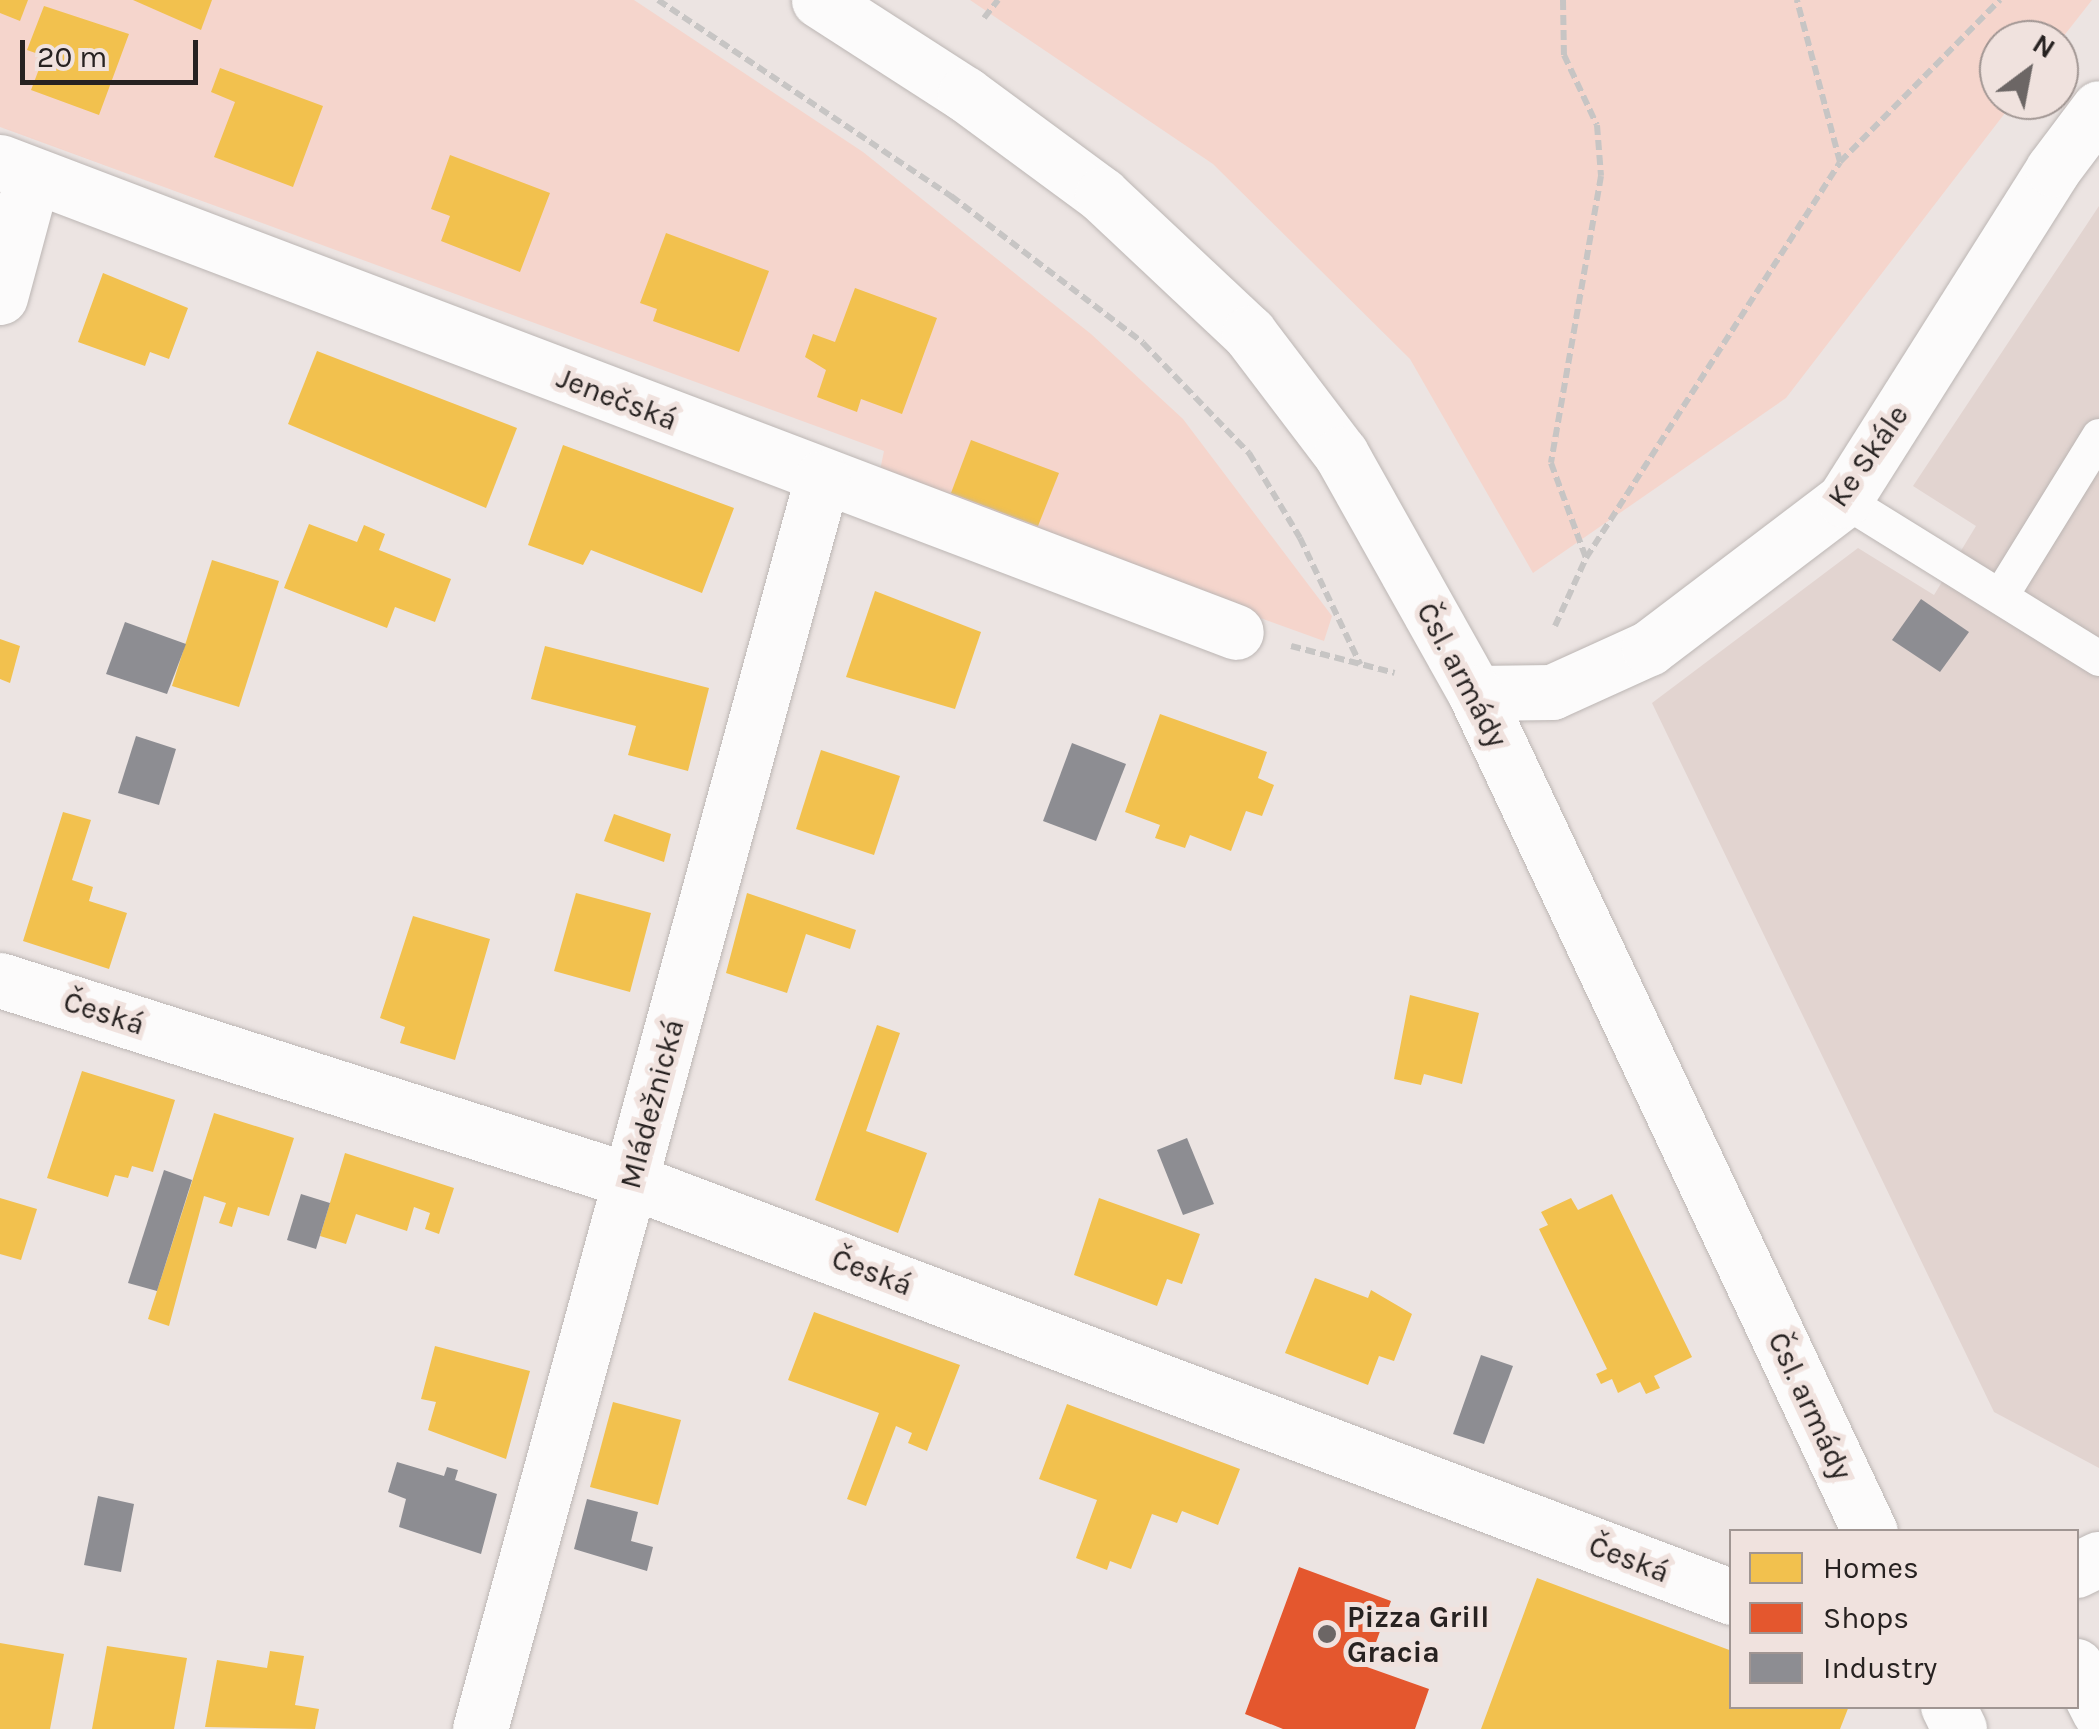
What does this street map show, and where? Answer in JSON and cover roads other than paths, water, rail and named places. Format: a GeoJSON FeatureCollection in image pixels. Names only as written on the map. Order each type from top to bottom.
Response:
{"type":"FeatureCollection","features":[{"type":"Feature","properties":{"kind":"street","name":"Čsl. armády"},"geometry":{"type":"LineString","coordinates":[[819,0],[966,94],[1102,196],[1249,334],[1341,454],[1475,693],[1869,1529]]}},
{"type":"Feature","properties":{"kind":"street","name":"Ke Skále"},"geometry":{"type":"LineString","coordinates":[[1475,693],[1552,692],[1650,648],[1844,500],[2099,108]]}},
{"type":"Feature","properties":{"kind":"street"},"geometry":{"type":"LineString","coordinates":[[0,297],[17,169]]}},
{"type":"Feature","properties":{"kind":"street","name":"Jenečská"},"geometry":{"type":"LineString","coordinates":[[17,169],[822,478],[1236,632]]}},
{"type":"Feature","properties":{"kind":"street","name":"Mládežnická"},"geometry":{"type":"LineString","coordinates":[[480,1729],[822,478]]}},
{"type":"Feature","properties":{"kind":"street","name":"Česká"},"geometry":{"type":"LineString","coordinates":[[0,980],[631,1181],[1729,1596]]}},
{"type":"Feature","properties":{"kind":"street"},"geometry":{"type":"LineString","coordinates":[[2079,1672],[2099,1712]]}},
{"type":"Feature","properties":{"kind":"lane"},"geometry":{"type":"LineString","coordinates":[[2000,596],[2099,436]]}},
{"type":"Feature","properties":{"kind":"lane"},"geometry":{"type":"LineString","coordinates":[[1844,500],[2099,658]]}},
{"type":"Feature","properties":{"kind":"place","name":"Pizza Grill Gracia"},"geometry":{"type":"Point","coordinates":[1327,1634]}}]}
